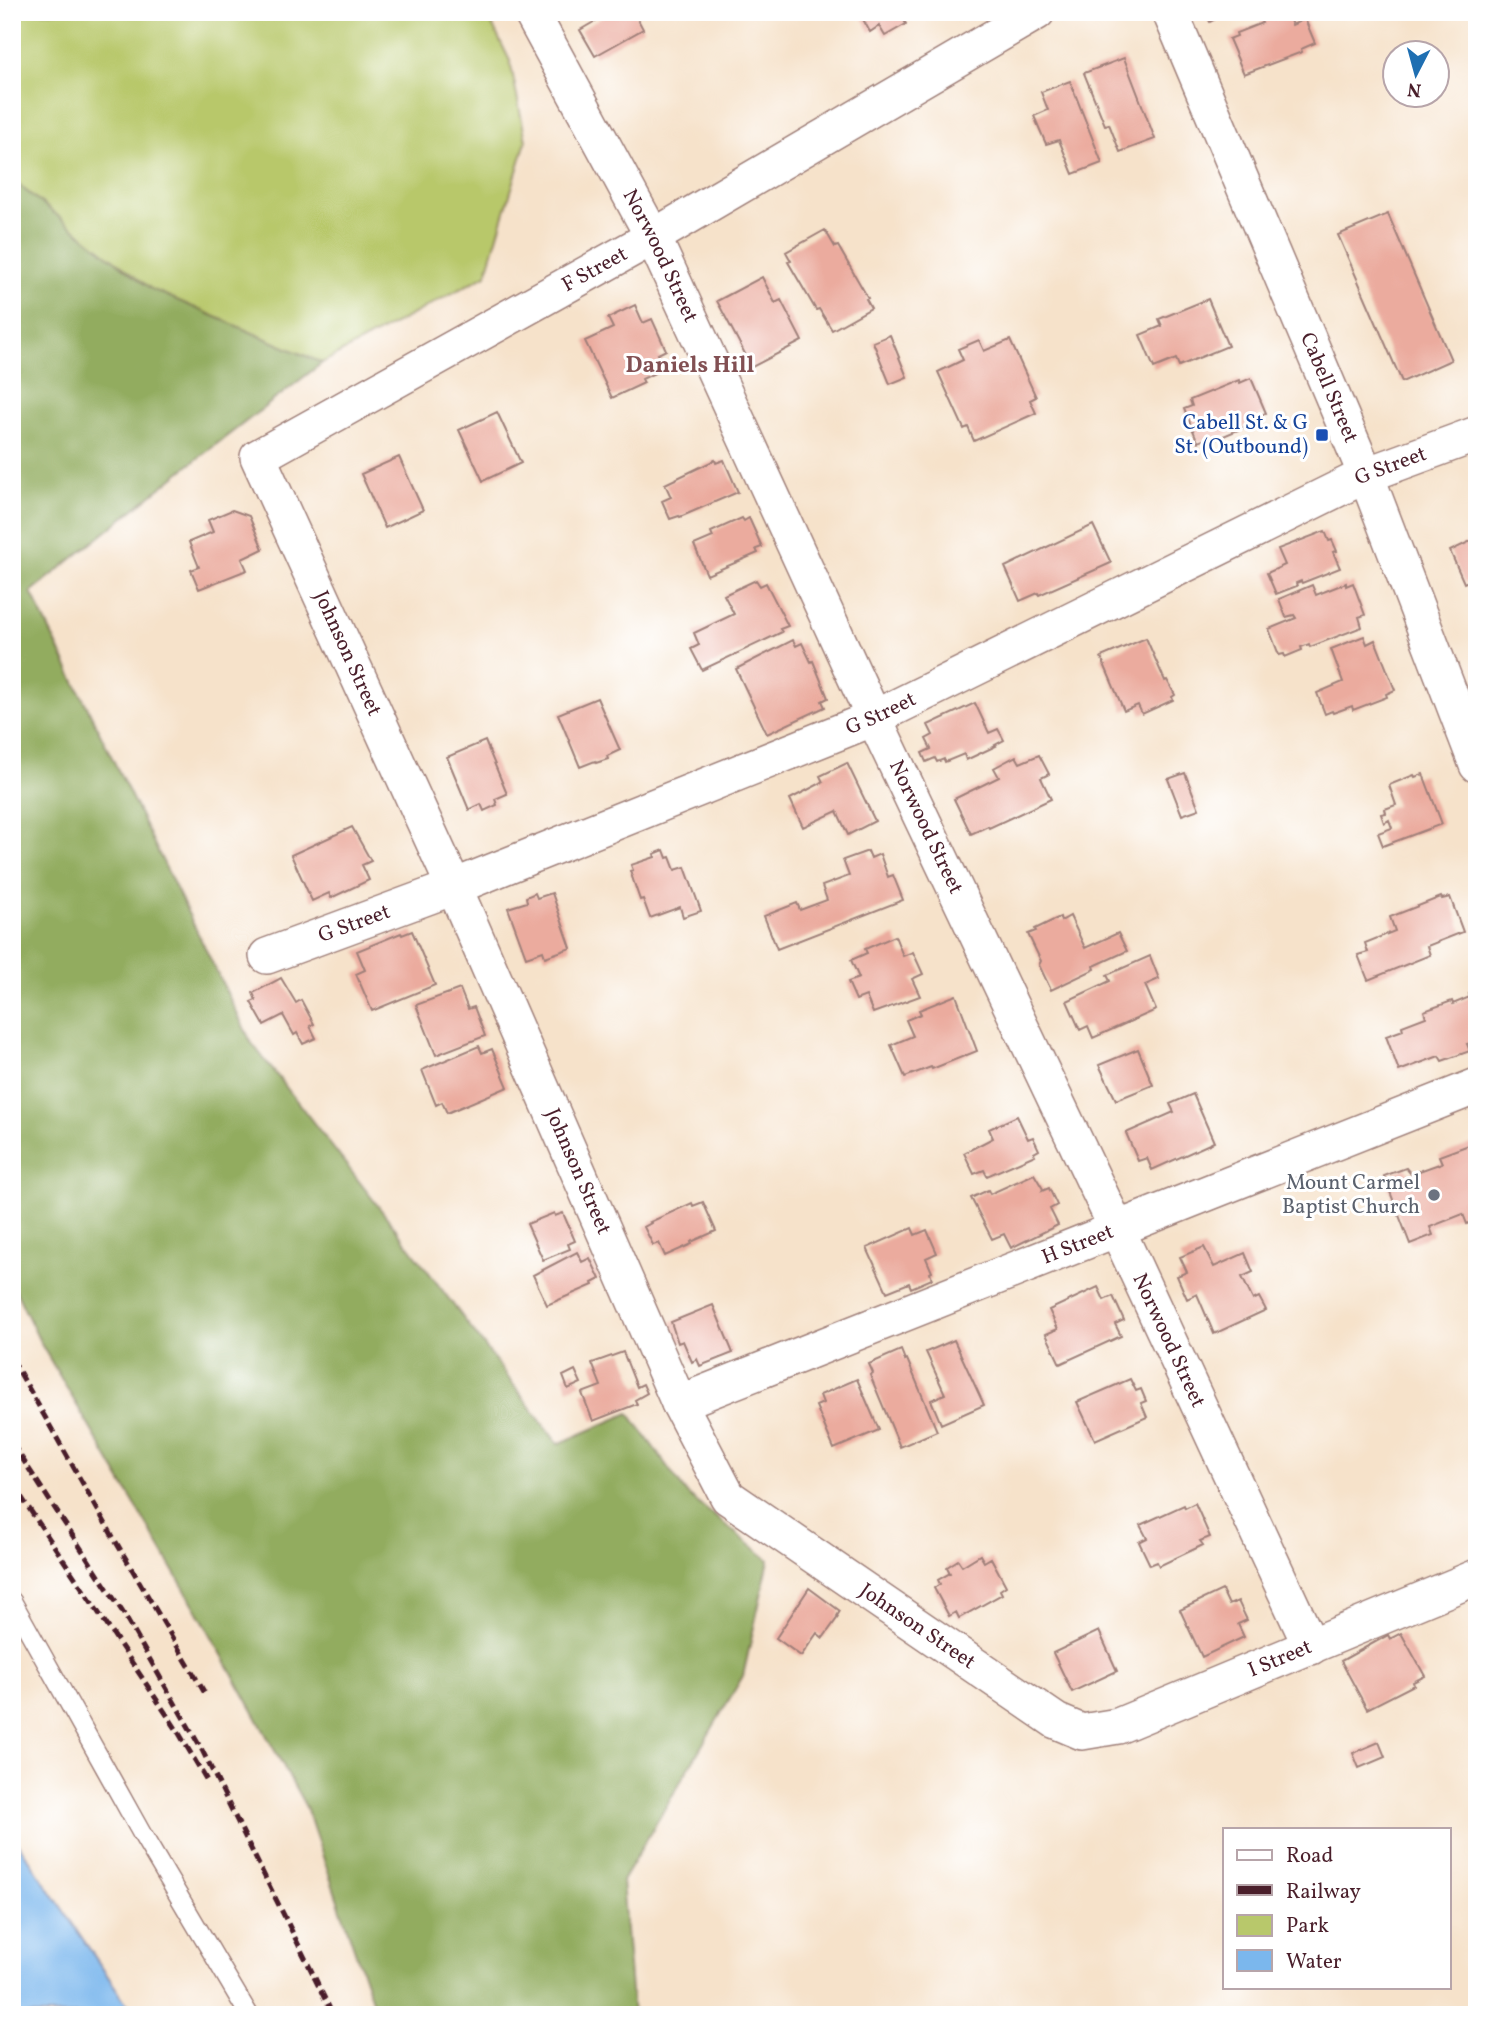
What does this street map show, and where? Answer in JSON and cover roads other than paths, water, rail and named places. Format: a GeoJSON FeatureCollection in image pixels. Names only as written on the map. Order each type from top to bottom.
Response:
{"type":"FeatureCollection","features":[{"type":"Feature","properties":{"kind":"street","name":"Norwood Street"},"geometry":{"type":"LineString","coordinates":[[531,12],[653,237],[874,718],[1117,1229],[1311,1647]]}},
{"type":"Feature","properties":{"kind":"street","name":"F Street"},"geometry":{"type":"LineString","coordinates":[[258,457],[653,237],[1037,12]]}},
{"type":"Feature","properties":{"kind":"street","name":"Cabell Street"},"geometry":{"type":"LineString","coordinates":[[1170,12],[1366,475],[1477,765]]}},
{"type":"Feature","properties":{"kind":"street","name":"G Street"},"geometry":{"type":"LineString","coordinates":[[267,956],[454,887],[874,718],[1366,475],[1477,433]]}},
{"type":"Feature","properties":{"kind":"street","name":"Johnson Street"},"geometry":{"type":"LineString","coordinates":[[258,457],[454,887],[679,1403],[728,1497],[1056,1721],[1082,1732]]}},
{"type":"Feature","properties":{"kind":"street","name":"H Street"},"geometry":{"type":"LineString","coordinates":[[679,1403],[1477,1086]]}},
{"type":"Feature","properties":{"kind":"street","name":"I Street"},"geometry":{"type":"LineString","coordinates":[[1082,1732],[1118,1726],[1477,1577]]}},
{"type":"Feature","properties":{"kind":"lane"},"geometry":{"type":"LineString","coordinates":[[12,1601],[142,1834],[249,2015]]}},
{"type":"Feature","properties":{"kind":"water"},"geometry":{"type":"Polygon","coordinates":[[[12,1834],[134,2015],[12,2015],[12,1834]]]}},
{"type":"Feature","properties":{"kind":"railway"},"geometry":{"type":"LineString","coordinates":[[12,1359],[206,1695]]}},
{"type":"Feature","properties":{"kind":"railway"},"geometry":{"type":"LineString","coordinates":[[12,1443],[122,1611],[202,1750],[318,1984]]}},
{"type":"Feature","properties":{"kind":"railway"},"geometry":{"type":"LineString","coordinates":[[12,1483],[177,1730],[209,1784]]}},
{"type":"Feature","properties":{"kind":"railway"},"geometry":{"type":"LineString","coordinates":[[314,1977],[333,2015]]}},
{"type":"Feature","properties":{"kind":"place","name":"Cabell St. & G St. (Outbound)"},"geometry":{"type":"Point","coordinates":[1322,435]}},
{"type":"Feature","properties":{"kind":"place","name":"Mount Carmel Baptist Church"},"geometry":{"type":"Point","coordinates":[1434,1195]}},
{"type":"Feature","properties":{"kind":"district","name":"Daniels Hill"},"geometry":{"type":"Point","coordinates":[690,366]}}]}
